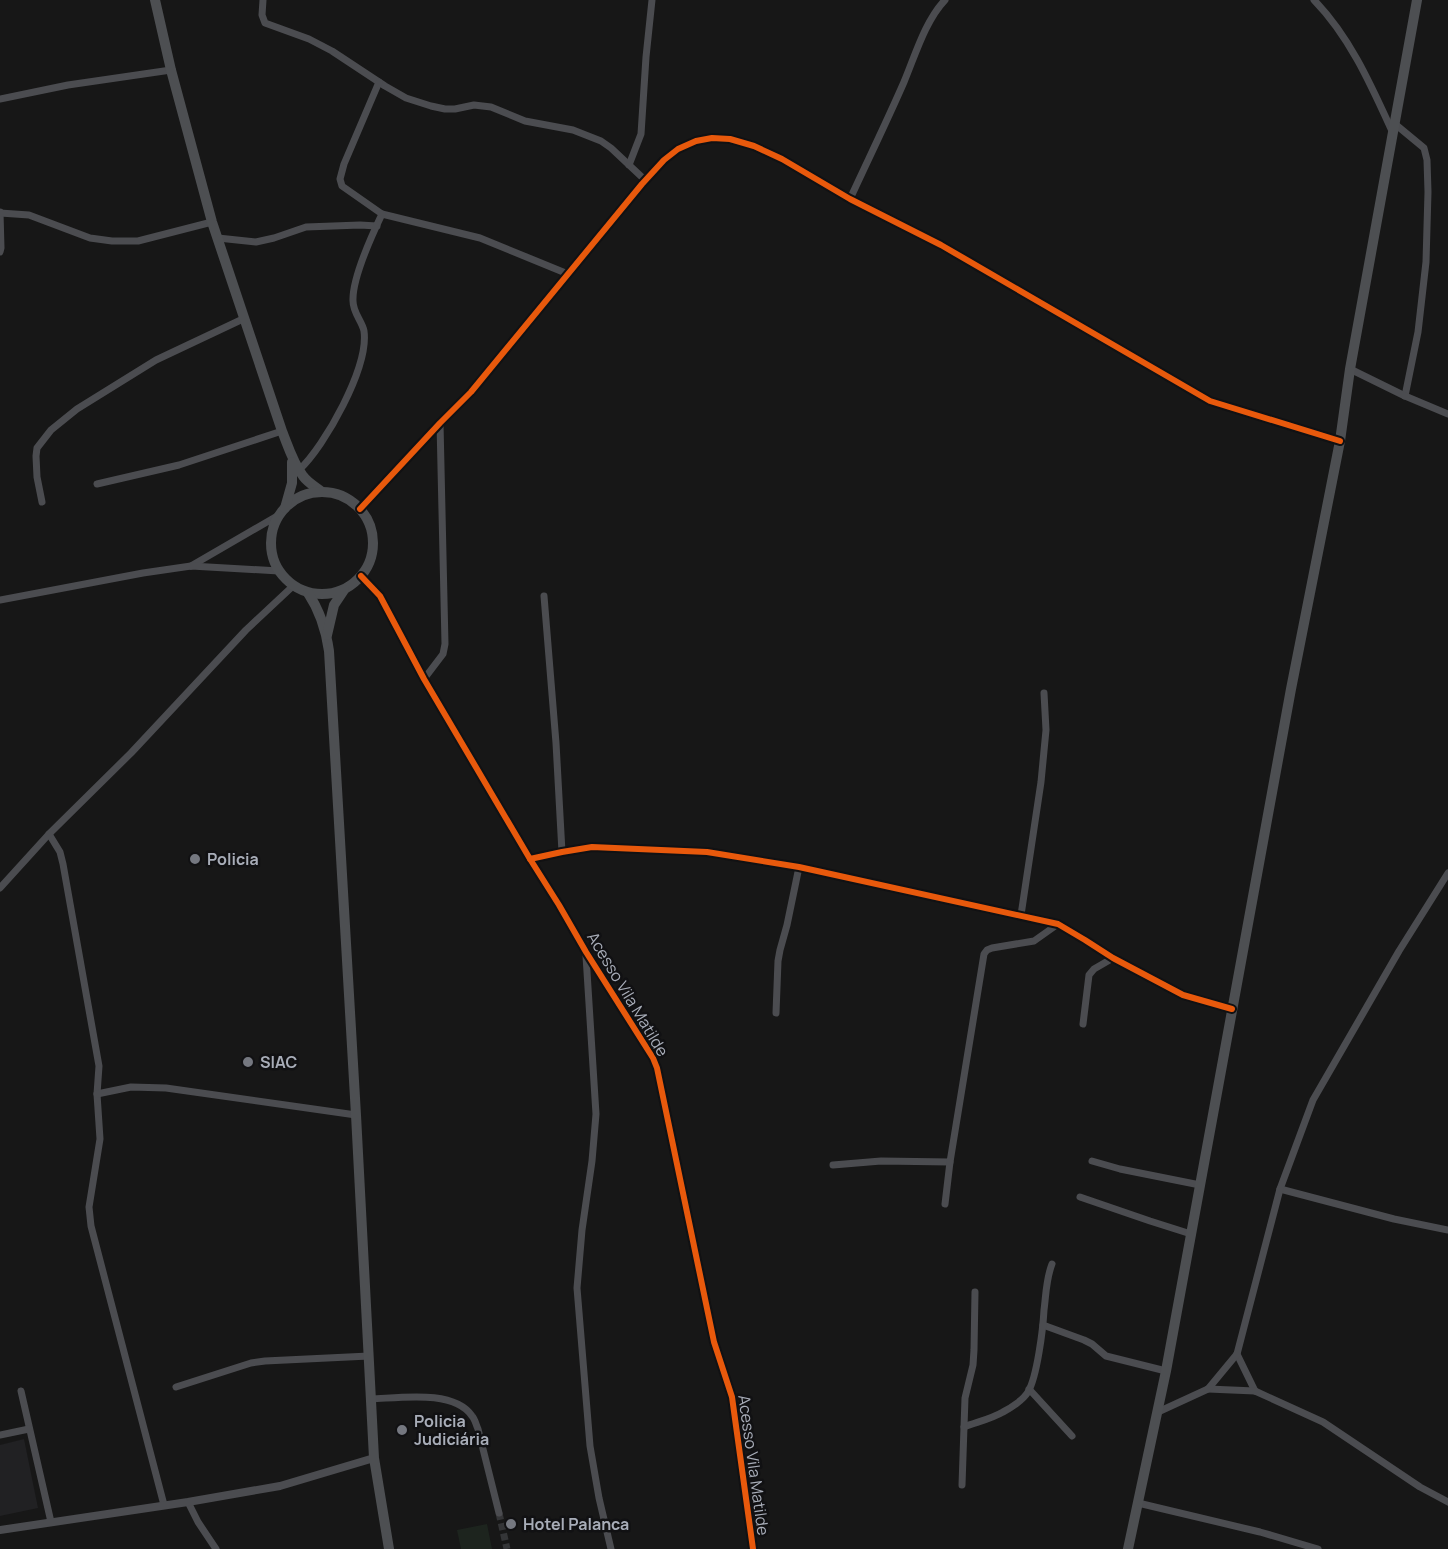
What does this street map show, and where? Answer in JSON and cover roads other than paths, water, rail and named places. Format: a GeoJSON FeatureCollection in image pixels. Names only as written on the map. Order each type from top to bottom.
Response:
{"type":"FeatureCollection","features":[{"type":"Feature","properties":{"kind":"main road"},"geometry":{"type":"LineString","coordinates":[[155,0],[171,70],[212,222],[282,431],[299,470],[322,492]]}},
{"type":"Feature","properties":{"kind":"main road"},"geometry":{"type":"LineString","coordinates":[[1128,1549],[1166,1371],[1291,689],[1340,441],[1350,369],[1417,0]]}},
{"type":"Feature","properties":{"kind":"main road"},"geometry":{"type":"LineString","coordinates":[[291,456],[292,483],[282,513],[272,533],[271,551],[279,571],[293,586],[308,593],[325,595],[344,590]]}},
{"type":"Feature","properties":{"kind":"main road"},"geometry":{"type":"LineString","coordinates":[[282,513],[291,502],[308,494],[322,492],[336,494],[349,500],[360,509],[370,526],[373,544],[369,562],[361,576],[344,590],[334,605],[327,635],[374,1458],[389,1549]]}},
{"type":"Feature","properties":{"kind":"main road"},"geometry":{"type":"LineString","coordinates":[[308,593],[316,606],[327,635]]}},
{"type":"Feature","properties":{"kind":"street"},"geometry":{"type":"LineString","coordinates":[[263,0],[262,15],[265,23],[309,39],[332,51],[406,98],[445,109],[474,105],[491,107],[525,121],[573,130],[601,141],[645,180]]}},
{"type":"Feature","properties":{"kind":"street"},"geometry":{"type":"LineString","coordinates":[[629,165],[642,124],[652,0]]}},
{"type":"Feature","properties":{"kind":"street"},"geometry":{"type":"LineString","coordinates":[[850,199],[928,26],[945,0]]}},
{"type":"Feature","properties":{"kind":"street"},"geometry":{"type":"LineString","coordinates":[[1314,0],[1346,39],[1394,128],[1424,148],[1427,160],[1426,262],[1418,332],[1405,396]]}},
{"type":"Feature","properties":{"kind":"street"},"geometry":{"type":"LineString","coordinates":[[0,99],[68,85],[171,70]]}},
{"type":"Feature","properties":{"kind":"street"},"geometry":{"type":"LineString","coordinates":[[379,82],[344,164],[340,179],[342,186],[382,214],[480,238],[568,274]]}},
{"type":"Feature","properties":{"kind":"street"},"geometry":{"type":"LineString","coordinates":[[360,509],[471,392],[645,180],[678,149],[696,141],[712,138],[730,139],[754,146],[782,159],[850,199],[941,245],[1210,400],[1340,441]]}},
{"type":"Feature","properties":{"kind":"street"},"geometry":{"type":"LineString","coordinates":[[0,252],[0,212],[29,215],[90,238],[112,241],[138,241],[212,222]]}},
{"type":"Feature","properties":{"kind":"street"},"geometry":{"type":"LineString","coordinates":[[299,470],[309,461],[328,432],[345,402],[360,365],[364,329],[356,315],[353,302],[355,281],[382,214]]}},
{"type":"Feature","properties":{"kind":"street"},"geometry":{"type":"LineString","coordinates":[[218,238],[256,242],[306,227],[376,226]]}},
{"type":"Feature","properties":{"kind":"street"},"geometry":{"type":"LineString","coordinates":[[42,502],[36,456],[37,448],[51,430],[77,409],[156,360],[245,318]]}},
{"type":"Feature","properties":{"kind":"street"},"geometry":{"type":"LineString","coordinates":[[1350,369],[1448,414]]}},
{"type":"Feature","properties":{"kind":"street"},"geometry":{"type":"LineString","coordinates":[[424,679],[442,654],[445,644],[440,423]]}},
{"type":"Feature","properties":{"kind":"street"},"geometry":{"type":"LineString","coordinates":[[97,484],[179,465],[282,431]]}},
{"type":"Feature","properties":{"kind":"street"},"geometry":{"type":"LineString","coordinates":[[191,566],[282,513]]}},
{"type":"Feature","properties":{"kind":"street"},"geometry":{"type":"LineString","coordinates":[[0,600],[191,566],[279,571]]}},
{"type":"Feature","properties":{"kind":"street","name":"Acesso Vila Matilde"},"geometry":{"type":"LineString","coordinates":[[361,576],[380,596],[424,679],[530,859],[653,1058],[657,1068],[714,1342],[732,1397],[753,1549]]}},
{"type":"Feature","properties":{"kind":"street"},"geometry":{"type":"LineString","coordinates":[[0,888],[49,834],[130,753],[246,630],[293,586]]}},
{"type":"Feature","properties":{"kind":"street"},"geometry":{"type":"LineString","coordinates":[[544,596],[562,852]]}},
{"type":"Feature","properties":{"kind":"street"},"geometry":{"type":"LineString","coordinates":[[1021,915],[1047,730],[1044,693]]}},
{"type":"Feature","properties":{"kind":"street"},"geometry":{"type":"LineString","coordinates":[[49,834],[60,852],[63,864],[98,1055],[97,1094],[100,1131],[89,1207],[91,1226],[164,1505]]}},
{"type":"Feature","properties":{"kind":"street"},"geometry":{"type":"LineString","coordinates":[[530,859],[592,848],[707,852],[799,867],[1058,924],[1113,958],[1183,994],[1232,1009]]}},
{"type":"Feature","properties":{"kind":"street"},"geometry":{"type":"LineString","coordinates":[[776,1013],[778,962],[799,867]]}},
{"type":"Feature","properties":{"kind":"street"},"geometry":{"type":"LineString","coordinates":[[1158,1412],[1208,1389],[1237,1354],[1280,1189],[1313,1100],[1399,951],[1448,873]]}},
{"type":"Feature","properties":{"kind":"street"},"geometry":{"type":"LineString","coordinates":[[945,1204],[984,954],[992,948],[1034,941],[1058,924]]}},
{"type":"Feature","properties":{"kind":"street"},"geometry":{"type":"LineString","coordinates":[[586,952],[596,1114],[577,1288],[590,1446],[611,1549]]}},
{"type":"Feature","properties":{"kind":"street"},"geometry":{"type":"LineString","coordinates":[[1083,1024],[1089,975],[1094,969],[1113,958]]}},
{"type":"Feature","properties":{"kind":"street"},"geometry":{"type":"LineString","coordinates":[[97,1094],[131,1087],[166,1088],[356,1115]]}},
{"type":"Feature","properties":{"kind":"street"},"geometry":{"type":"LineString","coordinates":[[833,1166],[881,1161],[950,1162]]}},
{"type":"Feature","properties":{"kind":"street"},"geometry":{"type":"LineString","coordinates":[[1092,1161],[1200,1185]]}},
{"type":"Feature","properties":{"kind":"street"},"geometry":{"type":"LineString","coordinates":[[1280,1189],[1394,1219],[1448,1230]]}},
{"type":"Feature","properties":{"kind":"street"},"geometry":{"type":"LineString","coordinates":[[1080,1197],[1191,1234]]}},
{"type":"Feature","properties":{"kind":"street"},"geometry":{"type":"LineString","coordinates":[[964,1427],[1003,1413],[1023,1398],[1029,1389],[1043,1325],[1049,1271],[1052,1264]]}},
{"type":"Feature","properties":{"kind":"street"},"geometry":{"type":"LineString","coordinates":[[962,1485],[965,1398],[973,1365],[975,1292]]}},
{"type":"Feature","properties":{"kind":"street"},"geometry":{"type":"LineString","coordinates":[[1043,1325],[1084,1340],[1106,1356],[1166,1371]]}},
{"type":"Feature","properties":{"kind":"street"},"geometry":{"type":"LineString","coordinates":[[1237,1354],[1255,1391]]}},
{"type":"Feature","properties":{"kind":"street"},"geometry":{"type":"LineString","coordinates":[[176,1388],[251,1363],[369,1356]]}},
{"type":"Feature","properties":{"kind":"street"},"geometry":{"type":"LineString","coordinates":[[1029,1389],[1072,1436]]}},
{"type":"Feature","properties":{"kind":"street"},"geometry":{"type":"LineString","coordinates":[[1208,1389],[1255,1391],[1323,1422],[1420,1487],[1448,1502]]}},
{"type":"Feature","properties":{"kind":"street"},"geometry":{"type":"LineString","coordinates":[[21,1391],[51,1522]]}},
{"type":"Feature","properties":{"kind":"street"},"geometry":{"type":"LineString","coordinates":[[371,1399],[433,1397],[464,1408],[472,1416],[478,1429],[499,1513]]}},
{"type":"Feature","properties":{"kind":"street"},"geometry":{"type":"LineString","coordinates":[[0,1435],[29,1429]]}},
{"type":"Feature","properties":{"kind":"street"},"geometry":{"type":"LineString","coordinates":[[0,1530],[280,1486],[374,1458]]}},
{"type":"Feature","properties":{"kind":"street"},"geometry":{"type":"LineString","coordinates":[[188,1502],[216,1549]]}},
{"type":"Feature","properties":{"kind":"street"},"geometry":{"type":"LineString","coordinates":[[1138,1503],[1260,1532],[1318,1549]]}},
{"type":"Feature","properties":{"kind":"tunnel"},"geometry":{"type":"LineString","coordinates":[[499,1513],[507,1549]]}},
{"type":"Feature","properties":{"kind":"place","name":"Policia"},"geometry":{"type":"Point","coordinates":[195,859]}},
{"type":"Feature","properties":{"kind":"place","name":"SIAC"},"geometry":{"type":"Point","coordinates":[248,1062]}},
{"type":"Feature","properties":{"kind":"place","name":"Policia Judiciária"},"geometry":{"type":"Point","coordinates":[402,1430]}},
{"type":"Feature","properties":{"kind":"place","name":"Hotel Palanca"},"geometry":{"type":"Point","coordinates":[511,1524]}}]}
